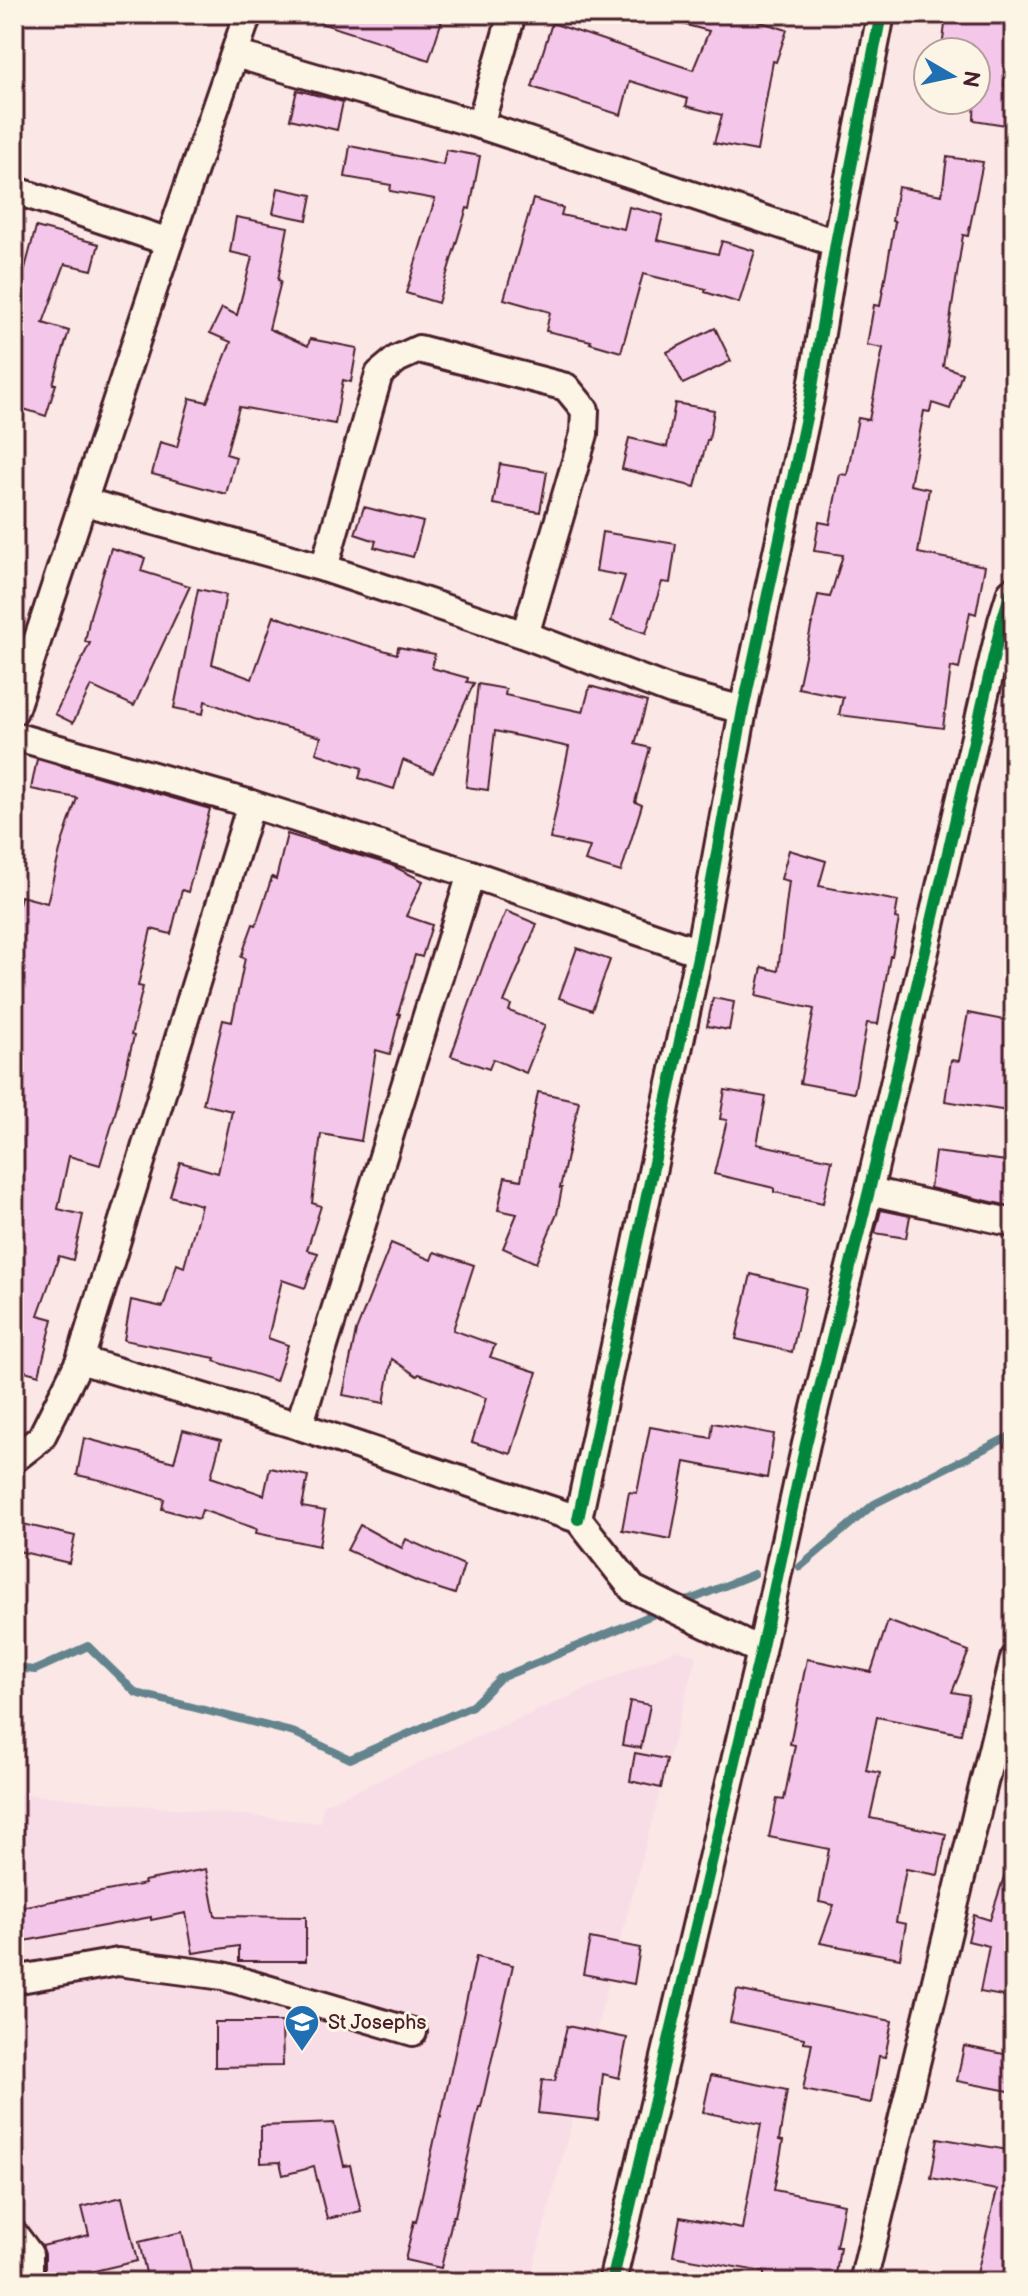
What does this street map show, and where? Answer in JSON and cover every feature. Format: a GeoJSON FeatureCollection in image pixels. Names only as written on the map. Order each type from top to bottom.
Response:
{"type":"FeatureCollection","features":[{"type":"Feature","properties":{"kind":"street"},"geometry":{"type":"LineString","coordinates":[[14,711],[248,14]]}},
{"type":"Feature","properties":{"kind":"street"},"geometry":{"type":"LineString","coordinates":[[480,125],[512,14]]}},
{"type":"Feature","properties":{"kind":"street"},"geometry":{"type":"LineString","coordinates":[[578,1519],[699,952],[743,710],[810,399],[836,243],[881,14]]}},
{"type":"Feature","properties":{"kind":"street"},"geometry":{"type":"LineString","coordinates":[[235,54],[480,125],[836,243]]}},
{"type":"Feature","properties":{"kind":"street"},"geometry":{"type":"LineString","coordinates":[[14,190],[169,242]]}},
{"type":"Feature","properties":{"kind":"street"},"geometry":{"type":"LineString","coordinates":[[324,568],[379,374],[397,359],[419,349],[566,387],[585,410],[584,434],[525,635]]}},
{"type":"Feature","properties":{"kind":"street"},"geometry":{"type":"LineString","coordinates":[[85,502],[324,568],[525,635],[672,691],[743,710]]}},
{"type":"Feature","properties":{"kind":"street"},"geometry":{"type":"LineString","coordinates":[[612,2282],[761,1651],[806,1444],[869,1191],[1002,621],[1014,590]]}},
{"type":"Feature","properties":{"kind":"street"},"geometry":{"type":"LineString","coordinates":[[14,736],[251,804],[471,874],[699,952]]}},
{"type":"Feature","properties":{"kind":"street"},"geometry":{"type":"LineString","coordinates":[[14,1459],[41,1438],[80,1360],[251,804]]}},
{"type":"Feature","properties":{"kind":"street"},"geometry":{"type":"LineString","coordinates":[[299,1426],[471,874]]}},
{"type":"Feature","properties":{"kind":"street"},"geometry":{"type":"LineString","coordinates":[[869,1191],[1014,1223]]}},
{"type":"Feature","properties":{"kind":"street"},"geometry":{"type":"LineString","coordinates":[[80,1360],[299,1426],[578,1519],[633,1589],[761,1651]]}},
{"type":"Feature","properties":{"kind":"street"},"geometry":{"type":"LineString","coordinates":[[863,2282],[1014,1659]]}},
{"type":"Feature","properties":{"kind":"street"},"geometry":{"type":"LineString","coordinates":[[14,1980],[118,1962],[223,1976],[413,2032]]}},
{"type":"Feature","properties":{"kind":"street"},"geometry":{"type":"LineString","coordinates":[[14,2234],[29,2254],[29,2282]]}},
{"type":"Feature","properties":{"kind":"shaded area","name":"St Josephs"},"geometry":{"type":"Polygon","coordinates":[[[675,1650],[696,1656],[529,2282],[14,2282],[14,1793],[321,1823],[323,1805],[675,1650]]]}},
{"type":"Feature","properties":{"kind":"building"},"geometry":{"type":"Polygon","coordinates":[[[308,14],[444,14],[429,60],[308,19],[308,14]]]}},
{"type":"Feature","properties":{"kind":"building"},"geometry":{"type":"Polygon","coordinates":[[[672,14],[735,14],[787,30],[776,62],[773,61],[757,151],[714,143],[722,115],[686,106],[688,99],[630,81],[621,115],[532,87],[552,23],[693,70],[709,31],[671,21],[672,14]]]}},
{"type":"Feature","properties":{"kind":"building"},"geometry":{"type":"Polygon","coordinates":[[[946,16],[1012,24],[1004,86],[1014,88],[1012,126],[974,120],[974,116],[992,116],[992,36],[944,36],[946,16]]]}},
{"type":"Feature","properties":{"kind":"building"},"geometry":{"type":"Polygon","coordinates":[[[297,90],[343,102],[337,130],[290,119],[297,90]]]}},
{"type":"Feature","properties":{"kind":"building"},"geometry":{"type":"Polygon","coordinates":[[[350,146],[443,165],[446,150],[480,156],[470,209],[467,208],[438,303],[406,293],[435,199],[390,191],[391,185],[345,177],[350,146]]]}},
{"type":"Feature","properties":{"kind":"building"},"geometry":{"type":"Polygon","coordinates":[[[947,157],[983,162],[968,236],[963,235],[943,366],[962,373],[950,409],[932,403],[930,412],[924,411],[910,485],[929,489],[918,553],[985,566],[976,614],[970,612],[959,669],[951,667],[943,728],[839,715],[843,697],[798,688],[818,595],[830,597],[843,555],[814,551],[819,522],[830,524],[840,474],[847,475],[858,418],[869,420],[883,348],[867,345],[874,305],[880,306],[898,187],[942,195],[947,157]]]}},
{"type":"Feature","properties":{"kind":"building"},"geometry":{"type":"Polygon","coordinates":[[[278,188],[312,195],[307,220],[273,213],[278,188]]]}},
{"type":"Feature","properties":{"kind":"building"},"geometry":{"type":"Polygon","coordinates":[[[533,199],[563,208],[561,215],[624,229],[629,207],[663,215],[657,240],[718,254],[722,241],[755,251],[739,303],[705,292],[706,289],[643,274],[621,352],[591,341],[546,331],[550,312],[504,299],[533,199]]]}},
{"type":"Feature","properties":{"kind":"building"},"geometry":{"type":"Polygon","coordinates":[[[236,217],[288,227],[278,280],[281,281],[269,329],[308,346],[310,339],[357,348],[351,382],[343,380],[335,424],[239,407],[226,454],[236,457],[226,494],[152,474],[160,442],[177,447],[190,398],[207,402],[231,342],[210,333],[222,308],[237,315],[252,257],[230,252],[236,217]]]}},
{"type":"Feature","properties":{"kind":"building"},"geometry":{"type":"Polygon","coordinates":[[[36,227],[99,244],[92,270],[65,264],[43,323],[69,331],[46,416],[14,406],[14,285],[18,274],[23,276],[36,227]]]}},
{"type":"Feature","properties":{"kind":"building"},"geometry":{"type":"Polygon","coordinates":[[[715,328],[731,361],[683,384],[667,352],[715,328]]]}},
{"type":"Feature","properties":{"kind":"building"},"geometry":{"type":"Polygon","coordinates":[[[675,403],[714,410],[695,487],[622,469],[629,438],[667,447],[675,403]]]}},
{"type":"Feature","properties":{"kind":"building"},"geometry":{"type":"Polygon","coordinates":[[[500,464],[547,472],[540,512],[493,504],[500,464]]]}},
{"type":"Feature","properties":{"kind":"building"},"geometry":{"type":"Polygon","coordinates":[[[364,507],[423,522],[413,557],[374,547],[376,541],[355,534],[364,507]]]}},
{"type":"Feature","properties":{"kind":"building"},"geometry":{"type":"Polygon","coordinates":[[[602,532],[676,544],[670,583],[662,582],[646,633],[611,621],[625,576],[596,571],[602,532]]]}},
{"type":"Feature","properties":{"kind":"building"},"geometry":{"type":"Polygon","coordinates":[[[111,548],[145,558],[141,571],[190,586],[134,706],[91,686],[73,723],[55,714],[90,643],[85,642],[90,616],[111,548]]]}},
{"type":"Feature","properties":{"kind":"building"},"geometry":{"type":"Polygon","coordinates":[[[198,589],[226,595],[212,664],[252,679],[274,616],[397,654],[398,647],[435,654],[432,668],[468,678],[467,682],[474,683],[433,773],[403,760],[394,789],[359,778],[362,768],[316,753],[321,737],[254,719],[205,701],[203,714],[174,708],[198,589]]]}},
{"type":"Feature","properties":{"kind":"building"},"geometry":{"type":"Polygon","coordinates":[[[478,684],[506,689],[505,695],[583,712],[590,686],[647,702],[635,744],[650,748],[635,802],[642,805],[621,872],[585,861],[590,847],[550,839],[569,747],[495,731],[488,790],[466,787],[478,684]]]}},
{"type":"Feature","properties":{"kind":"building"},"geometry":{"type":"Polygon","coordinates":[[[37,759],[210,809],[188,892],[182,890],[171,934],[151,929],[138,986],[143,987],[131,1035],[134,1036],[100,1165],[69,1156],[58,1209],[83,1215],[73,1260],[59,1256],[38,1315],[53,1319],[39,1375],[14,1368],[14,923],[21,896],[47,903],[77,798],[31,789],[37,759]]]}},
{"type":"Feature","properties":{"kind":"building"},"geometry":{"type":"Polygon","coordinates":[[[287,834],[391,865],[423,881],[406,916],[432,925],[422,957],[415,955],[390,1054],[376,1050],[361,1141],[321,1134],[312,1203],[321,1206],[307,1250],[318,1253],[305,1288],[282,1280],[268,1338],[288,1345],[276,1381],[214,1361],[215,1358],[124,1340],[131,1300],[163,1307],[177,1264],[184,1267],[201,1205],[170,1196],[180,1162],[218,1173],[232,1111],[203,1104],[223,1020],[232,1022],[245,958],[241,957],[253,924],[256,925],[272,877],[276,879],[287,834]]]}},
{"type":"Feature","properties":{"kind":"building"},"geometry":{"type":"Polygon","coordinates":[[[789,850],[826,861],[819,886],[898,901],[895,918],[899,919],[878,1024],[867,1023],[854,1093],[800,1083],[814,1009],[756,996],[762,967],[778,971],[789,881],[781,879],[789,850]]]}},
{"type":"Feature","properties":{"kind":"building"},"geometry":{"type":"Polygon","coordinates":[[[506,911],[537,924],[504,1002],[511,1005],[509,1011],[545,1025],[526,1073],[493,1059],[489,1069],[451,1056],[506,911]]]}},
{"type":"Feature","properties":{"kind":"building"},"geometry":{"type":"Polygon","coordinates":[[[577,948],[610,960],[592,1010],[559,998],[577,948]]]}},
{"type":"Feature","properties":{"kind":"building"},"geometry":{"type":"Polygon","coordinates":[[[713,998],[734,1002],[729,1030],[707,1026],[713,998]]]}},
{"type":"Feature","properties":{"kind":"building"},"geometry":{"type":"Polygon","coordinates":[[[968,1013],[1014,1022],[1014,1112],[945,1101],[951,1060],[959,1061],[968,1013]]]}},
{"type":"Feature","properties":{"kind":"building"},"geometry":{"type":"Polygon","coordinates":[[[725,1090],[766,1097],[757,1144],[832,1160],[823,1203],[714,1174],[727,1120],[720,1119],[725,1090]]]}},
{"type":"Feature","properties":{"kind":"building"},"geometry":{"type":"Polygon","coordinates":[[[538,1092],[579,1101],[557,1214],[536,1263],[503,1248],[517,1214],[498,1210],[505,1177],[521,1180],[538,1092]]]}},
{"type":"Feature","properties":{"kind":"building"},"geometry":{"type":"Polygon","coordinates":[[[935,1152],[1014,1162],[1014,1207],[930,1188],[935,1152]]]}},
{"type":"Feature","properties":{"kind":"building"},"geometry":{"type":"Polygon","coordinates":[[[881,1210],[910,1216],[906,1238],[875,1233],[881,1210]]]}},
{"type":"Feature","properties":{"kind":"building"},"geometry":{"type":"Polygon","coordinates":[[[391,1243],[431,1260],[434,1252],[474,1265],[453,1330],[495,1345],[490,1357],[537,1372],[511,1454],[472,1442],[486,1398],[419,1374],[417,1376],[392,1359],[384,1403],[343,1395],[356,1331],[391,1243]]]}},
{"type":"Feature","properties":{"kind":"building"},"geometry":{"type":"Polygon","coordinates":[[[751,1274],[806,1288],[792,1352],[736,1339],[751,1274]]]}},
{"type":"Feature","properties":{"kind":"building"},"geometry":{"type":"Polygon","coordinates":[[[713,1423],[774,1434],[767,1478],[685,1462],[671,1539],[622,1530],[629,1492],[637,1493],[650,1427],[711,1438],[713,1423]]]}},
{"type":"Feature","properties":{"kind":"building"},"geometry":{"type":"Polygon","coordinates":[[[183,1430],[221,1440],[211,1477],[264,1495],[270,1468],[308,1476],[302,1507],[325,1511],[319,1546],[256,1533],[257,1529],[202,1510],[199,1519],[162,1509],[164,1499],[77,1475],[84,1438],[174,1462],[183,1430]]]}},
{"type":"Feature","properties":{"kind":"building"},"geometry":{"type":"Polygon","coordinates":[[[14,1522],[75,1536],[69,1563],[14,1550],[14,1522]]]}},
{"type":"Feature","properties":{"kind":"building"},"geometry":{"type":"Polygon","coordinates":[[[360,1525],[402,1548],[406,1539],[464,1565],[455,1594],[418,1582],[347,1550],[360,1525]]]}},
{"type":"Feature","properties":{"kind":"building"},"geometry":{"type":"Polygon","coordinates":[[[888,1621],[969,1651],[952,1692],[969,1695],[961,1734],[877,1717],[866,1770],[880,1773],[870,1818],[946,1834],[938,1875],[906,1869],[896,1922],[906,1924],[900,1958],[820,1943],[834,1905],[819,1902],[829,1849],[769,1837],[777,1799],[784,1800],[795,1745],[790,1744],[807,1659],[871,1672],[888,1621]]]}},
{"type":"Feature","properties":{"kind":"building"},"geometry":{"type":"Polygon","coordinates":[[[630,1701],[650,1705],[641,1748],[622,1745],[630,1701]]]}},
{"type":"Feature","properties":{"kind":"building"},"geometry":{"type":"Polygon","coordinates":[[[635,1753],[667,1759],[661,1788],[630,1781],[635,1753]]]}},
{"type":"Feature","properties":{"kind":"building"},"geometry":{"type":"Polygon","coordinates":[[[1010,1858],[1014,1859],[1014,1998],[980,1992],[989,1946],[968,1941],[974,1915],[990,1920],[1010,1858]]]}},
{"type":"Feature","properties":{"kind":"building"},"geometry":{"type":"Polygon","coordinates":[[[206,1869],[215,1916],[306,1917],[306,1961],[239,1961],[239,1946],[193,1953],[186,1913],[14,1943],[14,1908],[145,1884],[144,1881],[206,1869]]]}},
{"type":"Feature","properties":{"kind":"building"},"geometry":{"type":"Polygon","coordinates":[[[590,1938],[640,1948],[634,1984],[583,1974],[590,1938]]]}},
{"type":"Feature","properties":{"kind":"building"},"geometry":{"type":"Polygon","coordinates":[[[476,1957],[513,1965],[441,2268],[405,2260],[476,1957]]]}},
{"type":"Feature","properties":{"kind":"building"},"geometry":{"type":"Polygon","coordinates":[[[737,1990],[892,2021],[885,2057],[879,2056],[871,2103],[803,2090],[812,2043],[804,2042],[804,2038],[730,2022],[737,1990]]]}},
{"type":"Feature","properties":{"kind":"building"},"geometry":{"type":"Polygon","coordinates":[[[215,2022],[282,2022],[283,2066],[215,2067],[215,2022]]]}},
{"type":"Feature","properties":{"kind":"building"},"geometry":{"type":"Polygon","coordinates":[[[567,2026],[627,2038],[619,2078],[603,2074],[598,2120],[538,2113],[542,2080],[555,2081],[567,2026]]]}},
{"type":"Feature","properties":{"kind":"building"},"geometry":{"type":"Polygon","coordinates":[[[964,2046],[1014,2056],[1014,2092],[957,2081],[964,2046]]]}},
{"type":"Feature","properties":{"kind":"building"},"geometry":{"type":"Polygon","coordinates":[[[711,2075],[787,2090],[779,2140],[783,2141],[774,2190],[844,2204],[836,2247],[840,2247],[835,2282],[764,2277],[764,2272],[673,2256],[680,2217],[742,2229],[761,2124],[703,2112],[711,2075]]]}},
{"type":"Feature","properties":{"kind":"building"},"geometry":{"type":"Polygon","coordinates":[[[334,2123],[344,2166],[350,2165],[361,2211],[327,2219],[314,2167],[283,2175],[280,2162],[261,2163],[261,2126],[334,2123]]]}},
{"type":"Feature","properties":{"kind":"building"},"geometry":{"type":"Polygon","coordinates":[[[938,2138],[1014,2151],[1014,2282],[975,2282],[997,2190],[931,2178],[938,2138]]]}},
{"type":"Feature","properties":{"kind":"building"},"geometry":{"type":"Polygon","coordinates":[[[122,2197],[137,2261],[94,2271],[96,2282],[54,2282],[53,2277],[45,2279],[42,2246],[89,2235],[82,2207],[122,2197]]]}},
{"type":"Feature","properties":{"kind":"building"},"geometry":{"type":"Polygon","coordinates":[[[182,2232],[194,2282],[148,2282],[139,2242],[182,2232]]]}},
{"type":"Feature","properties":{"kind":"waterway"},"geometry":{"type":"LineString","coordinates":[[800,1567],[874,1504],[1014,1434]]}},
{"type":"Feature","properties":{"kind":"waterway"},"geometry":{"type":"LineString","coordinates":[[680,1604],[754,1574]]}},
{"type":"Feature","properties":{"kind":"waterway"},"geometry":{"type":"LineString","coordinates":[[14,1668],[35,1670],[88,1646],[136,1693],[295,1733],[350,1759],[472,1706],[500,1678],[664,1610]]}},
{"type":"Feature","properties":{"kind":"cycle path"},"geometry":{"type":"LineString","coordinates":[[578,1519],[699,952],[743,710],[810,399],[836,243],[881,14]]}},
{"type":"Feature","properties":{"kind":"cycle path"},"geometry":{"type":"LineString","coordinates":[[612,2282],[761,1651],[806,1444],[869,1191],[1002,621],[1014,590]]}},
{"type":"Feature","properties":{"kind":"place","name":"St Josephs"},"geometry":{"type":"Point","coordinates":[302,2053]}}]}
